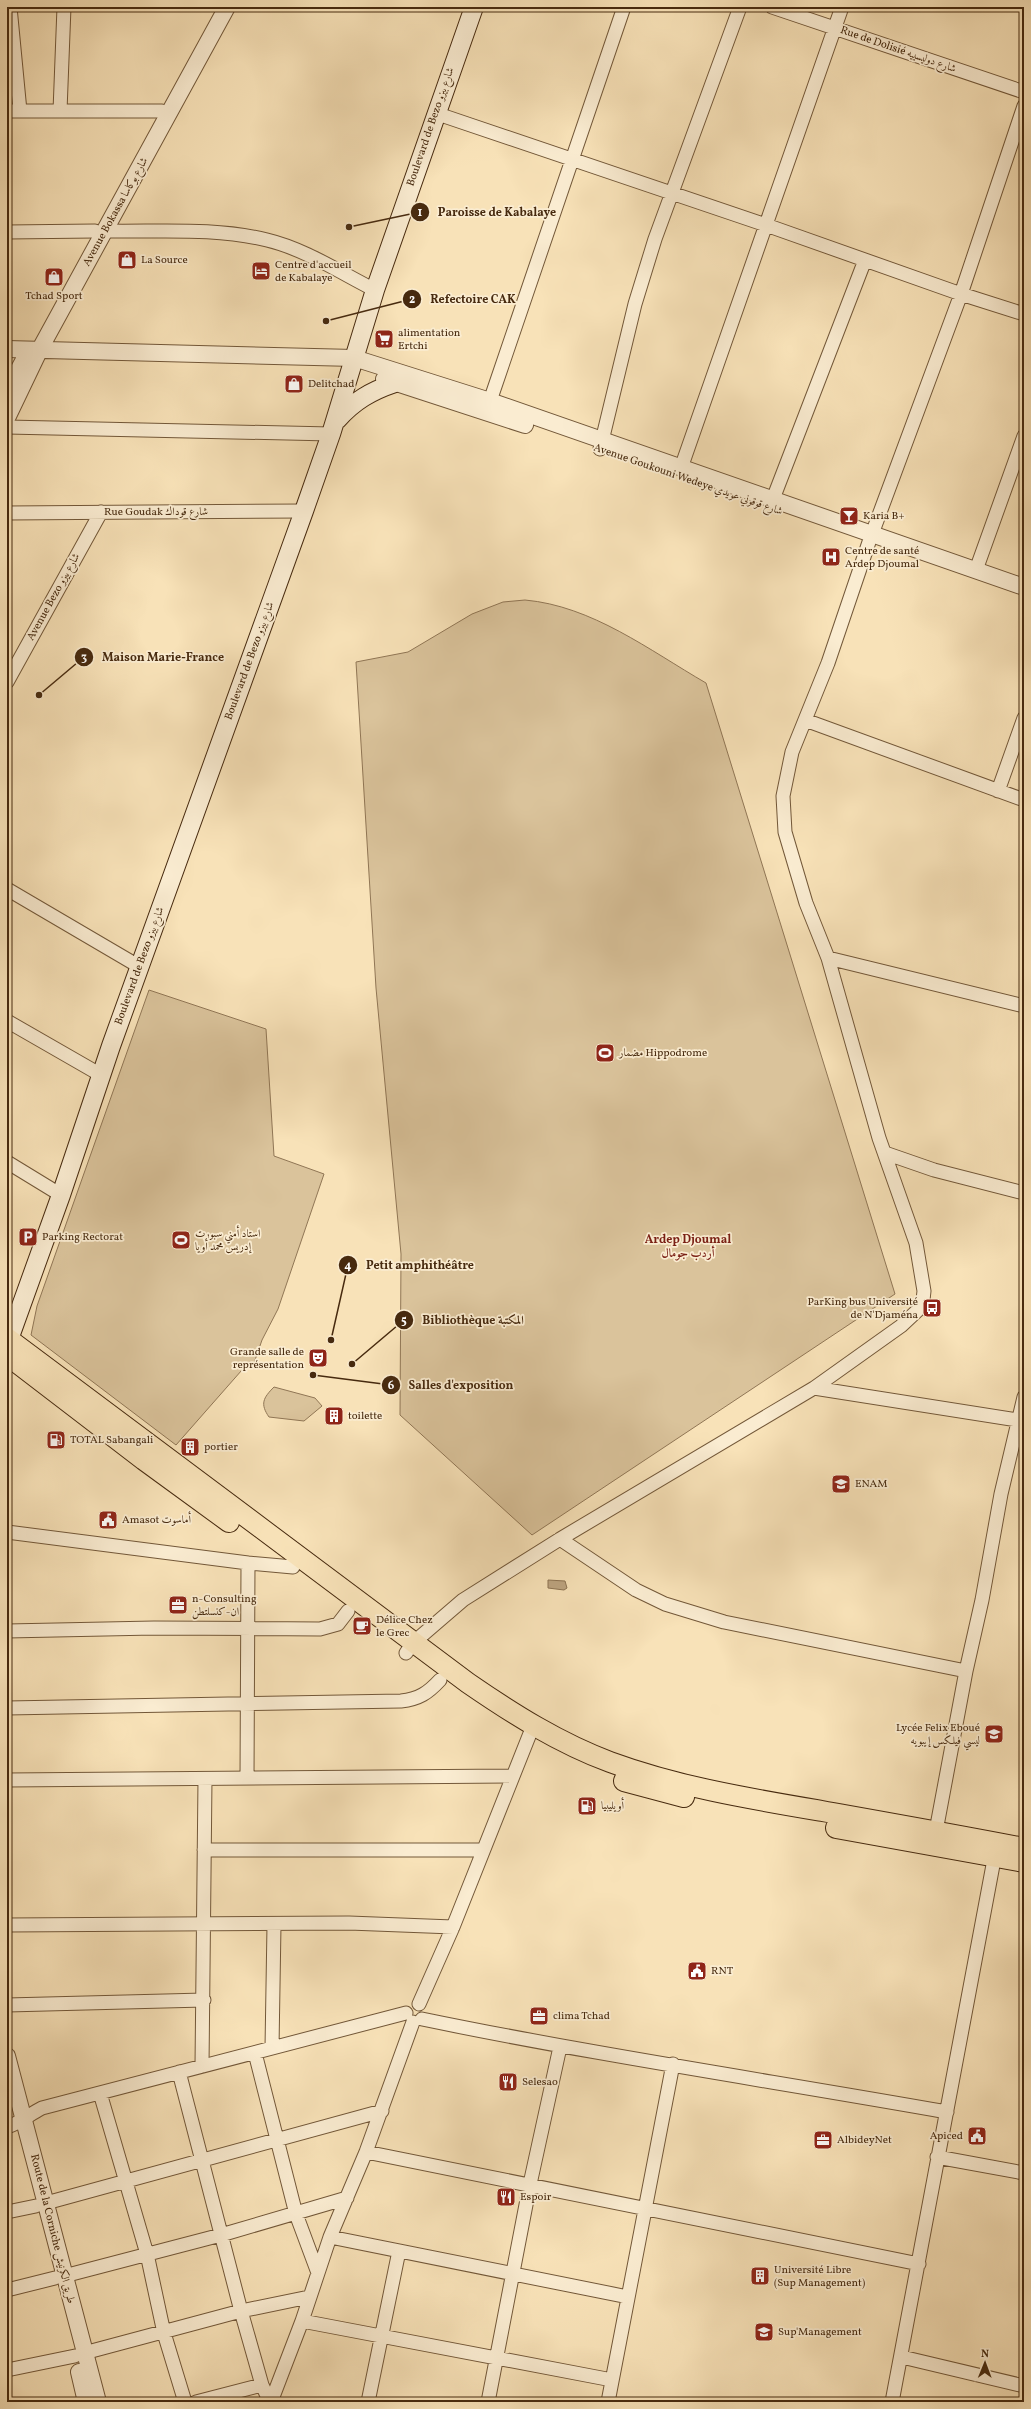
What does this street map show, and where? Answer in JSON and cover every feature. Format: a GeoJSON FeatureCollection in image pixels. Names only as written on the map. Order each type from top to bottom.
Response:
{"type":"FeatureCollection","features":[{"type":"Feature","properties":{"kind":"main road","name":"Boulevard de Bezo شارع بيزو"},"geometry":{"type":"LineString","coordinates":[[7,1344],[61,1195],[101,1075],[333,428],[375,290],[435,113],[474,7]]}},
{"type":"Feature","properties":{"kind":"main road"},"geometry":{"type":"LineString","coordinates":[[333,428],[353,402],[375,389],[395,383]]}},
{"type":"Feature","properties":{"kind":"main road"},"geometry":{"type":"LineString","coordinates":[[7,1344],[348,1611],[468,1683],[531,1732]]}},
{"type":"Feature","properties":{"kind":"main road"},"geometry":{"type":"LineString","coordinates":[[149,1454],[409,1648],[440,1680],[531,1732],[610,1762],[657,1784],[727,1807],[996,1850],[1024,1848]]}},
{"type":"Feature","properties":{"kind":"main road"},"geometry":{"type":"LineString","coordinates":[[657,1784],[730,1795],[936,1832],[996,1850],[1024,1862]]}},
{"type":"Feature","properties":{"kind":"street"},"geometry":{"type":"LineString","coordinates":[[10,7],[17,86],[14,111],[162,111]]}},
{"type":"Feature","properties":{"kind":"street"},"geometry":{"type":"LineString","coordinates":[[60,111],[64,7]]}},
{"type":"Feature","properties":{"kind":"street","name":"Avenue Bokassa شارع بوكاسا"},"geometry":{"type":"LineString","coordinates":[[100,231],[217,7]]}},
{"type":"Feature","properties":{"kind":"street","name":"Avenue Bokassa شارع بوكاسا"},"geometry":{"type":"LineString","coordinates":[[7,391],[32,354],[227,7]]}},
{"type":"Feature","properties":{"kind":"street"},"geometry":{"type":"LineString","coordinates":[[490,401],[571,158],[624,7]]}},
{"type":"Feature","properties":{"kind":"street"},"geometry":{"type":"LineString","coordinates":[[601,445],[636,304],[672,193],[740,7]]}},
{"type":"Feature","properties":{"kind":"street","name":"Rue de Dolisié شارع دوليسييه"},"geometry":{"type":"LineString","coordinates":[[772,7],[1024,92]]}},
{"type":"Feature","properties":{"kind":"street"},"geometry":{"type":"LineString","coordinates":[[681,468],[842,7]]}},
{"type":"Feature","properties":{"kind":"street"},"geometry":{"type":"LineString","coordinates":[[7,76],[17,86]]}},
{"type":"Feature","properties":{"kind":"street"},"geometry":{"type":"LineString","coordinates":[[409,1648],[463,1600],[560,1540],[814,1388],[901,1326],[918,1310],[922,1300],[924,1291],[916,1242],[885,1153],[828,958],[806,903],[784,832],[783,796],[786,773],[792,752],[828,663],[870,538],[961,294],[1024,106]]}},
{"type":"Feature","properties":{"kind":"street"},"geometry":{"type":"LineString","coordinates":[[435,113],[766,224],[961,294],[1024,314]]}},
{"type":"Feature","properties":{"kind":"street"},"geometry":{"type":"LineString","coordinates":[[7,232],[100,231],[235,233],[268,240],[297,251],[375,290]]}},
{"type":"Feature","properties":{"kind":"street"},"geometry":{"type":"LineString","coordinates":[[773,499],[865,260]]}},
{"type":"Feature","properties":{"kind":"street"},"geometry":{"type":"LineString","coordinates":[[7,349],[32,354],[353,363]]}},
{"type":"Feature","properties":{"kind":"street"},"geometry":{"type":"LineString","coordinates":[[7,358],[32,354]]}},
{"type":"Feature","properties":{"kind":"street","name":"Avenue Bokassa شارع بوكاسا"},"geometry":{"type":"LineString","coordinates":[[7,418],[32,354]]}},
{"type":"Feature","properties":{"kind":"street","name":"Avenue Goukouni Wedeye شارع قوقوني عويدي"},"geometry":{"type":"LineString","coordinates":[[353,363],[490,401],[601,445],[870,538],[976,570],[1024,587]]}},
{"type":"Feature","properties":{"kind":"street","name":"Avenue Goukouni Wedeye شارع قوقوني عويدي"},"geometry":{"type":"LineString","coordinates":[[353,363],[395,383],[681,468],[773,499],[1024,597]]}},
{"type":"Feature","properties":{"kind":"street"},"geometry":{"type":"LineString","coordinates":[[7,427],[333,428]]}},
{"type":"Feature","properties":{"kind":"street"},"geometry":{"type":"LineString","coordinates":[[976,570],[1024,436]]}},
{"type":"Feature","properties":{"kind":"street","name":"Rue Goudak شارع قوداك"},"geometry":{"type":"LineString","coordinates":[[7,513],[304,511]]}},
{"type":"Feature","properties":{"kind":"street","name":"Avenue Bezo شارع بيزو"},"geometry":{"type":"LineString","coordinates":[[7,682],[101,512]]}},
{"type":"Feature","properties":{"kind":"street"},"geometry":{"type":"LineString","coordinates":[[998,791],[1024,718]]}},
{"type":"Feature","properties":{"kind":"street"},"geometry":{"type":"LineString","coordinates":[[805,720],[1024,800]]}},
{"type":"Feature","properties":{"kind":"street"},"geometry":{"type":"LineString","coordinates":[[7,888],[140,967]]}},
{"type":"Feature","properties":{"kind":"street"},"geometry":{"type":"LineString","coordinates":[[828,958],[1024,1006]]}},
{"type":"Feature","properties":{"kind":"street"},"geometry":{"type":"LineString","coordinates":[[7,1021],[101,1075]]}},
{"type":"Feature","properties":{"kind":"street"},"geometry":{"type":"LineString","coordinates":[[885,1153],[934,1170],[1024,1193]]}},
{"type":"Feature","properties":{"kind":"street"},"geometry":{"type":"LineString","coordinates":[[7,1162],[61,1195]]}},
{"type":"Feature","properties":{"kind":"street"},"geometry":{"type":"LineString","coordinates":[[814,1388],[1021,1420]]}},
{"type":"Feature","properties":{"kind":"street"},"geometry":{"type":"LineString","coordinates":[[936,1832],[966,1670],[982,1600],[1001,1494],[1021,1420],[1024,1397]]}},
{"type":"Feature","properties":{"kind":"street"},"geometry":{"type":"LineString","coordinates":[[7,1532],[248,1563],[293,1567]]}},
{"type":"Feature","properties":{"kind":"street"},"geometry":{"type":"LineString","coordinates":[[560,1540],[636,1590],[695,1614],[724,1622],[966,1670]]}},
{"type":"Feature","properties":{"kind":"street"},"geometry":{"type":"LineString","coordinates":[[247,1778],[248,1563]]}},
{"type":"Feature","properties":{"kind":"street"},"geometry":{"type":"LineString","coordinates":[[7,1631],[329,1627],[338,1624],[348,1611]]}},
{"type":"Feature","properties":{"kind":"street"},"geometry":{"type":"LineString","coordinates":[[7,1708],[408,1700],[416,1699],[428,1693],[440,1680]]}},
{"type":"Feature","properties":{"kind":"street"},"geometry":{"type":"LineString","coordinates":[[270,2402],[302,2321],[330,2237],[382,2110],[414,2018],[410,2006],[419,2004],[453,1927],[531,1732]]}},
{"type":"Feature","properties":{"kind":"street"},"geometry":{"type":"LineString","coordinates":[[7,1780],[513,1776]]}},
{"type":"Feature","properties":{"kind":"street"},"geometry":{"type":"LineString","coordinates":[[202,2066],[204,2000],[205,1779]]}},
{"type":"Feature","properties":{"kind":"street"},"geometry":{"type":"LineString","coordinates":[[204,1850],[484,1850]]}},
{"type":"Feature","properties":{"kind":"street"},"geometry":{"type":"LineString","coordinates":[[892,2402],[902,2357],[937,2157],[996,1850]]}},
{"type":"Feature","properties":{"kind":"street"},"geometry":{"type":"LineString","coordinates":[[7,1925],[274,1925],[349,1923],[453,1927]]}},
{"type":"Feature","properties":{"kind":"street"},"geometry":{"type":"LineString","coordinates":[[272,2048],[274,1925]]}},
{"type":"Feature","properties":{"kind":"street"},"geometry":{"type":"LineString","coordinates":[[7,2005],[204,2000]]}},
{"type":"Feature","properties":{"kind":"street"},"geometry":{"type":"LineString","coordinates":[[15,2123],[42,2108],[272,2048],[414,2018],[560,2047],[673,2064],[946,2112]]}},
{"type":"Feature","properties":{"kind":"street"},"geometry":{"type":"LineString","coordinates":[[488,2402],[530,2184],[560,2047]]}},
{"type":"Feature","properties":{"kind":"street"},"geometry":{"type":"LineString","coordinates":[[255,2053],[296,2214],[318,2273]]}},
{"type":"Feature","properties":{"kind":"street","name":"Route de la Corniche طريق الكرنيش"},"geometry":{"type":"LineString","coordinates":[[7,2056],[15,2123]]}},
{"type":"Feature","properties":{"kind":"street"},"geometry":{"type":"LineString","coordinates":[[608,2402],[673,2064]]}},
{"type":"Feature","properties":{"kind":"street"},"geometry":{"type":"LineString","coordinates":[[179,2072],[241,2311],[262,2384],[270,2402]]}},
{"type":"Feature","properties":{"kind":"street","name":"Route de la Corniche طريق الكرنيش"},"geometry":{"type":"LineString","coordinates":[[7,2091],[15,2123],[41,2205],[79,2354],[86,2402]]}},
{"type":"Feature","properties":{"kind":"street"},"geometry":{"type":"LineString","coordinates":[[100,2093],[146,2254],[164,2333],[185,2402]]}},
{"type":"Feature","properties":{"kind":"street"},"geometry":{"type":"LineString","coordinates":[[7,2212],[41,2205],[125,2180],[382,2110]]}},
{"type":"Feature","properties":{"kind":"street"},"geometry":{"type":"LineString","coordinates":[[366,2152],[919,2264]]}},
{"type":"Feature","properties":{"kind":"street"},"geometry":{"type":"LineString","coordinates":[[937,2157],[1024,2173]]}},
{"type":"Feature","properties":{"kind":"street"},"geometry":{"type":"LineString","coordinates":[[7,2290],[221,2235],[347,2198]]}},
{"type":"Feature","properties":{"kind":"street"},"geometry":{"type":"LineString","coordinates":[[330,2237],[628,2297]]}},
{"type":"Feature","properties":{"kind":"street"},"geometry":{"type":"LineString","coordinates":[[368,2402],[399,2251]]}},
{"type":"Feature","properties":{"kind":"street"},"geometry":{"type":"LineString","coordinates":[[7,2370],[164,2333],[241,2311],[309,2297]]}},
{"type":"Feature","properties":{"kind":"street"},"geometry":{"type":"LineString","coordinates":[[302,2321],[612,2380]]}},
{"type":"Feature","properties":{"kind":"street","name":"Route de la Corniche طريق الكرنيش"},"geometry":{"type":"LineString","coordinates":[[79,2354],[98,2402]]}},
{"type":"Feature","properties":{"kind":"street"},"geometry":{"type":"LineString","coordinates":[[902,2357],[1024,2386]]}},
{"type":"Feature","properties":{"kind":"street"},"geometry":{"type":"LineString","coordinates":[[196,2402],[262,2384]]}},
{"type":"Feature","properties":{"kind":"shaded area","name":"مضمار Hippodrome"},"geometry":{"type":"Polygon","coordinates":[[[525,600],[550,604],[597,620],[619,631],[706,683],[895,1294],[532,1535],[400,1415],[401,1254],[376,988],[356,662],[408,652],[472,614],[503,602],[525,600]]]}},
{"type":"Feature","properties":{"kind":"shaded area","name":"استاد أمني سبورت إدريس محمد أويا"},"geometry":{"type":"Polygon","coordinates":[[[149,990],[266,1029],[274,1156],[324,1174],[278,1309],[262,1340],[254,1363],[249,1362],[176,1445],[31,1335],[37,1306],[149,990]]]}},
{"type":"Feature","properties":{"kind":"shaded area"},"geometry":{"type":"Polygon","coordinates":[[[274,1387],[315,1398],[322,1406],[304,1421],[269,1417],[264,1408],[264,1401],[267,1394],[274,1387]]]}},
{"type":"Feature","properties":{"kind":"shaded area"},"geometry":{"type":"Polygon","coordinates":[[[548,1580],[565,1581],[567,1588],[564,1590],[548,1588],[548,1580]]]}},
{"type":"Feature","properties":{"kind":"place","name":"Paroisse de Kabalaye"},"geometry":{"type":"Point","coordinates":[349,227]}},
{"type":"Feature","properties":{"kind":"place","name":"La Source"},"geometry":{"type":"Point","coordinates":[127,260]}},
{"type":"Feature","properties":{"kind":"place","name":"Centre d'accueil de Kabalaye"},"geometry":{"type":"Point","coordinates":[261,271]}},
{"type":"Feature","properties":{"kind":"place","name":"Tchad Sport"},"geometry":{"type":"Point","coordinates":[54,277]}},
{"type":"Feature","properties":{"kind":"place","name":"Refectoire CAK"},"geometry":{"type":"Point","coordinates":[326,321]}},
{"type":"Feature","properties":{"kind":"place","name":"alimentation Ertchi"},"geometry":{"type":"Point","coordinates":[384,339]}},
{"type":"Feature","properties":{"kind":"place","name":"Delitchad"},"geometry":{"type":"Point","coordinates":[294,384]}},
{"type":"Feature","properties":{"kind":"place","name":"Karia B+"},"geometry":{"type":"Point","coordinates":[849,516]}},
{"type":"Feature","properties":{"kind":"place","name":"Centre de santé Ardep Djoumal"},"geometry":{"type":"Point","coordinates":[831,557]}},
{"type":"Feature","properties":{"kind":"place","name":"Maison Marie-France"},"geometry":{"type":"Point","coordinates":[39,695]}},
{"type":"Feature","properties":{"kind":"place","name":"مضمار Hippodrome"},"geometry":{"type":"Point","coordinates":[605,1053]}},
{"type":"Feature","properties":{"kind":"place","name":"Parking Rectorat"},"geometry":{"type":"Point","coordinates":[28,1237]}},
{"type":"Feature","properties":{"kind":"place","name":"استاد أمني سبورت إدريس محمد أويا"},"geometry":{"type":"Point","coordinates":[181,1240]}},
{"type":"Feature","properties":{"kind":"place","name":"ParKing bus Université de N'Djaména"},"geometry":{"type":"Point","coordinates":[932,1308]}},
{"type":"Feature","properties":{"kind":"place","name":"Petit amphithéâtre"},"geometry":{"type":"Point","coordinates":[331,1340]}},
{"type":"Feature","properties":{"kind":"place","name":"Grande salle de représentation"},"geometry":{"type":"Point","coordinates":[318,1358]}},
{"type":"Feature","properties":{"kind":"place","name":"Bibliothèque المكتبة"},"geometry":{"type":"Point","coordinates":[352,1364]}},
{"type":"Feature","properties":{"kind":"place","name":"Salles d'exposition"},"geometry":{"type":"Point","coordinates":[313,1375]}},
{"type":"Feature","properties":{"kind":"place","name":"toilette"},"geometry":{"type":"Point","coordinates":[334,1416]}},
{"type":"Feature","properties":{"kind":"place","name":"TOTAL Sabangali"},"geometry":{"type":"Point","coordinates":[56,1440]}},
{"type":"Feature","properties":{"kind":"place","name":"portier"},"geometry":{"type":"Point","coordinates":[190,1447]}},
{"type":"Feature","properties":{"kind":"place","name":"ENAM"},"geometry":{"type":"Point","coordinates":[841,1484]}},
{"type":"Feature","properties":{"kind":"place","name":"Amasot أماسوت"},"geometry":{"type":"Point","coordinates":[108,1520]}},
{"type":"Feature","properties":{"kind":"place","name":"n-Consulting ان-كنسلتطن"},"geometry":{"type":"Point","coordinates":[178,1605]}},
{"type":"Feature","properties":{"kind":"place","name":"Délice Chez le Grec"},"geometry":{"type":"Point","coordinates":[362,1626]}},
{"type":"Feature","properties":{"kind":"place","name":"Lycée Felix Eboué ليسي فيلكس إيبويه"},"geometry":{"type":"Point","coordinates":[994,1734]}},
{"type":"Feature","properties":{"kind":"place","name":"أويليبيا"},"geometry":{"type":"Point","coordinates":[587,1806]}},
{"type":"Feature","properties":{"kind":"place","name":"RNT"},"geometry":{"type":"Point","coordinates":[697,1971]}},
{"type":"Feature","properties":{"kind":"place","name":"clima Tchad"},"geometry":{"type":"Point","coordinates":[539,2016]}},
{"type":"Feature","properties":{"kind":"place","name":"Selesao"},"geometry":{"type":"Point","coordinates":[508,2082]}},
{"type":"Feature","properties":{"kind":"place","name":"Apiced"},"geometry":{"type":"Point","coordinates":[977,2136]}},
{"type":"Feature","properties":{"kind":"place","name":"AlbideyNet"},"geometry":{"type":"Point","coordinates":[823,2140]}},
{"type":"Feature","properties":{"kind":"place","name":"Espoir"},"geometry":{"type":"Point","coordinates":[506,2197]}},
{"type":"Feature","properties":{"kind":"place","name":"Université Libre (Sup Management)"},"geometry":{"type":"Point","coordinates":[760,2276]}},
{"type":"Feature","properties":{"kind":"place","name":"Sup'Management"},"geometry":{"type":"Point","coordinates":[764,2332]}},
{"type":"Feature","properties":{"kind":"district","name":"Ardep Djoumal أردب جومال"},"geometry":{"type":"Point","coordinates":[688,1247]}}]}
